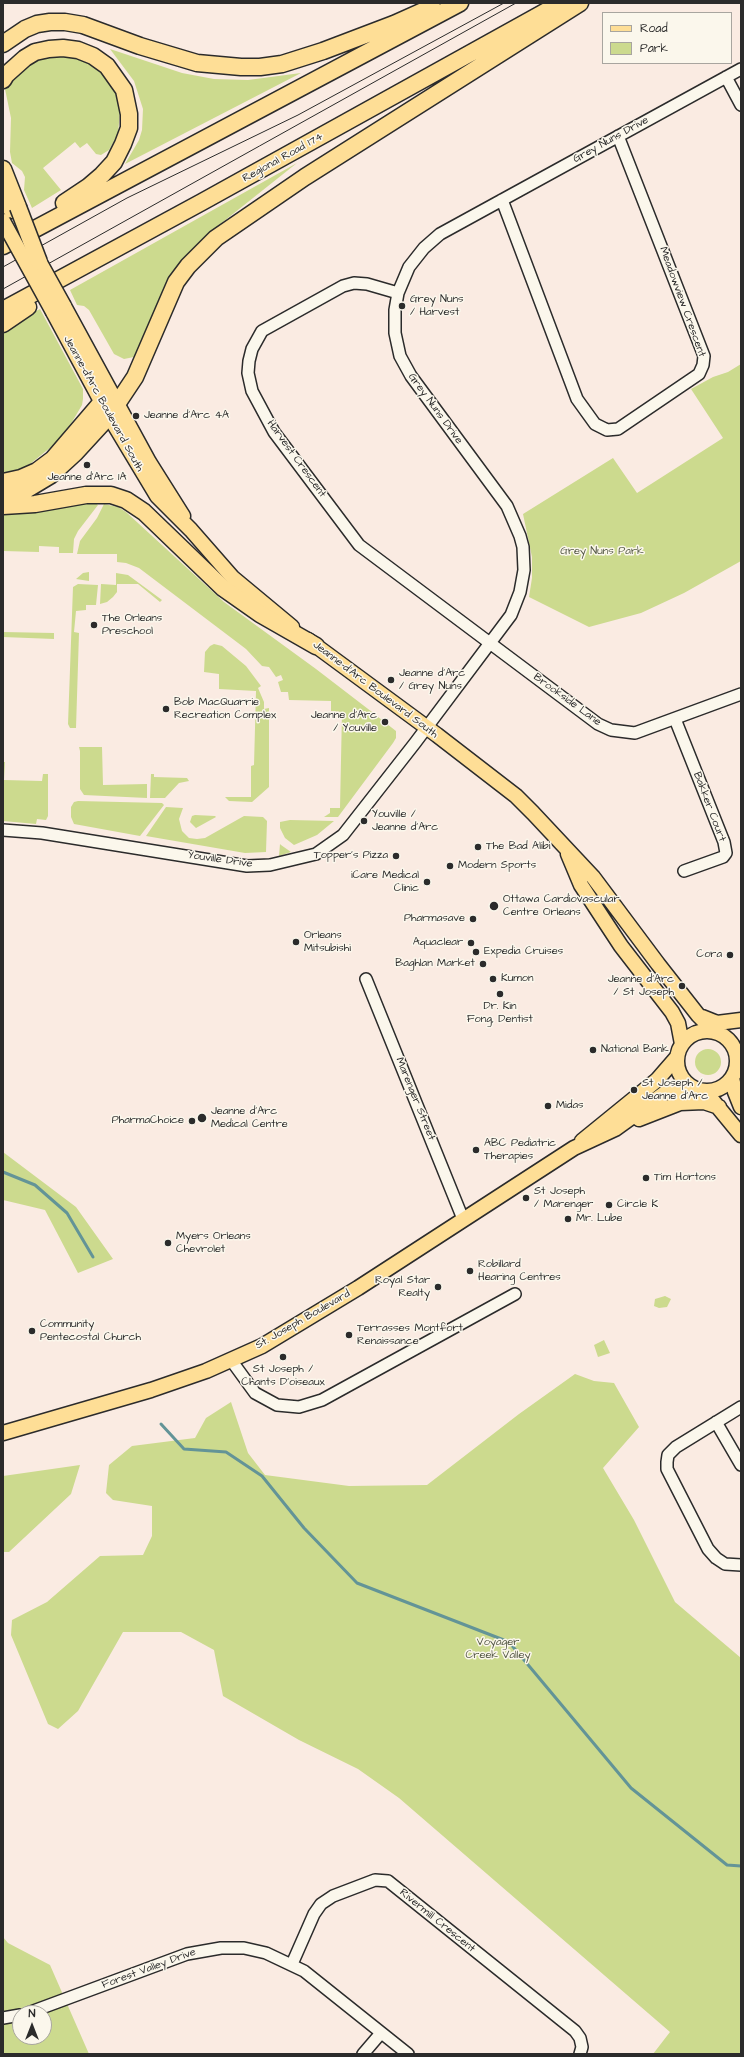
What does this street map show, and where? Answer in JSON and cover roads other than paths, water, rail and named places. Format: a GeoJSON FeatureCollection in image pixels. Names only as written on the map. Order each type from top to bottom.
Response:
{"type":"FeatureCollection","features":[{"type":"Feature","properties":{"kind":"highway"},"geometry":{"type":"LineString","coordinates":[[3,44],[25,29],[37,24],[65,22],[83,25],[154,51],[197,63],[241,68],[260,67],[282,64],[323,51],[394,24],[441,3]]}},
{"type":"Feature","properties":{"kind":"highway"},"geometry":{"type":"LineString","coordinates":[[3,246],[460,3]]}},
{"type":"Feature","properties":{"kind":"highway","name":"Regional Road 174"},"geometry":{"type":"LineString","coordinates":[[3,310],[202,202],[561,3]]}},
{"type":"Feature","properties":{"kind":"highway"},"geometry":{"type":"LineString","coordinates":[[3,496],[26,490],[51,475],[75,453],[135,377],[176,282],[193,261],[216,238],[305,177],[580,3]]}},
{"type":"Feature","properties":{"kind":"highway"},"geometry":{"type":"LineString","coordinates":[[3,80],[16,65],[35,52],[63,48],[78,50],[93,56],[102,62],[118,79],[124,90],[129,114],[129,128],[123,144],[114,162],[102,175],[69,200],[3,239]]}},
{"type":"Feature","properties":{"kind":"highway"},"geometry":{"type":"LineString","coordinates":[[3,169],[11,213],[34,264]]}},
{"type":"Feature","properties":{"kind":"highway"},"geometry":{"type":"LineString","coordinates":[[3,324],[49,292],[202,202]]}},
{"type":"Feature","properties":{"kind":"highway"},"geometry":{"type":"LineString","coordinates":[[3,482],[21,478],[37,471],[53,459],[109,408]]}},
{"type":"Feature","properties":{"kind":"highway"},"geometry":{"type":"LineString","coordinates":[[3,506],[23,506],[86,495],[111,495],[126,500],[144,512],[223,588],[260,614],[316,646]]}},
{"type":"Feature","properties":{"kind":"main road"},"geometry":{"type":"LineString","coordinates":[[3,197],[11,213]]}},
{"type":"Feature","properties":{"kind":"main road","name":"Jeanne-d'Arc Boulevard South"},"geometry":{"type":"LineString","coordinates":[[34,264],[109,408],[149,462],[191,530],[233,578],[316,646],[516,796],[564,844],[593,877],[624,920],[698,1015],[720,1034]]}},
{"type":"Feature","properties":{"kind":"main road","name":"Jeanne-d'Arc Boulevard South"},"geometry":{"type":"LineString","coordinates":[[564,844],[581,885],[634,963],[672,1012],[678,1023],[679,1051]]}},
{"type":"Feature","properties":{"kind":"main road"},"geometry":{"type":"LineString","coordinates":[[698,1015],[717,1023],[741,1020]]}},
{"type":"Feature","properties":{"kind":"main road"},"geometry":{"type":"LineString","coordinates":[[741,1035],[720,1034],[705,1030],[688,1037],[679,1051],[680,1075],[719,1107],[741,1135]]}},
{"type":"Feature","properties":{"kind":"main road"},"geometry":{"type":"LineString","coordinates":[[720,1034],[736,1051],[737,1070],[734,1092],[741,1107]]}},
{"type":"Feature","properties":{"kind":"main road","name":"St. Joseph Boulevard"},"geometry":{"type":"LineString","coordinates":[[574,1148],[597,1127],[657,1080],[679,1051]]}},
{"type":"Feature","properties":{"kind":"main road"},"geometry":{"type":"LineString","coordinates":[[697,1089],[719,1089],[737,1070]]}},
{"type":"Feature","properties":{"kind":"main road","name":"St. Joseph Boulevard"},"geometry":{"type":"LineString","coordinates":[[3,1433],[151,1390],[231,1360],[262,1346],[358,1288],[574,1148],[615,1129],[666,1093],[697,1089]]}},
{"type":"Feature","properties":{"kind":"main road"},"geometry":{"type":"LineString","coordinates":[[615,1129],[680,1103],[704,1102],[719,1107]]}},
{"type":"Feature","properties":{"kind":"street","name":"Grey Nuns Drive"},"geometry":{"type":"LineString","coordinates":[[426,727],[511,615],[520,592],[524,570],[520,536],[507,506],[405,366],[397,344],[395,333],[395,310],[398,293],[409,267],[424,248],[440,234],[741,69]]}},
{"type":"Feature","properties":{"kind":"street"},"geometry":{"type":"LineString","coordinates":[[726,77],[741,105]]}},
{"type":"Feature","properties":{"kind":"street","name":"Meadowview Crescent"},"geometry":{"type":"LineString","coordinates":[[502,200],[577,399],[595,424],[607,430],[618,430],[699,374],[703,365],[704,356],[618,136]]}},
{"type":"Feature","properties":{"kind":"street","name":"Harvest Crescent"},"geometry":{"type":"LineString","coordinates":[[398,293],[367,284],[354,283],[343,286],[267,328],[259,335],[252,349],[248,373],[249,382],[262,412],[274,432],[359,545],[490,643]]}},
{"type":"Feature","properties":{"kind":"street","name":"Brookside Lane"},"geometry":{"type":"LineString","coordinates":[[490,643],[598,724],[611,730],[635,733],[741,694]]}},
{"type":"Feature","properties":{"kind":"street","name":"Bakker Court"},"geometry":{"type":"LineString","coordinates":[[675,719],[724,842],[726,853],[723,857],[684,871]]}},
{"type":"Feature","properties":{"kind":"street","name":"Youville Drive"},"geometry":{"type":"LineString","coordinates":[[3,830],[42,833],[247,866],[270,865],[307,857],[316,854],[343,834],[426,727]]}},
{"type":"Feature","properties":{"kind":"street","name":"Marenger Street"},"geometry":{"type":"LineString","coordinates":[[366,979],[463,1219]]}},
{"type":"Feature","properties":{"kind":"street"},"geometry":{"type":"LineString","coordinates":[[231,1360],[255,1393],[277,1405],[299,1407],[322,1400],[515,1294]]}},
{"type":"Feature","properties":{"kind":"street"},"geometry":{"type":"LineString","coordinates":[[741,1407],[672,1450],[666,1462],[667,1469],[708,1549],[716,1558],[725,1564],[741,1565]]}},
{"type":"Feature","properties":{"kind":"street"},"geometry":{"type":"LineString","coordinates":[[716,1422],[741,1464]]}},
{"type":"Feature","properties":{"kind":"street","name":"Rivermill Crescent"},"geometry":{"type":"LineString","coordinates":[[292,1964],[314,1914],[321,1904],[333,1896],[375,1880],[388,1881],[574,2031],[580,2038],[582,2047],[580,2054]]}},
{"type":"Feature","properties":{"kind":"street","name":"Forest Valley Drive"},"geometry":{"type":"LineString","coordinates":[[50,2005],[202,1950],[244,1948],[266,1953],[304,1971],[408,2054]]}},
{"type":"Feature","properties":{"kind":"street"},"geometry":{"type":"LineString","coordinates":[[363,2054],[381,2033]]}},
{"type":"Feature","properties":{"kind":"waterway"},"geometry":{"type":"LineString","coordinates":[[3,1172],[35,1185],[67,1213],[93,1257]]}},
{"type":"Feature","properties":{"kind":"waterway"},"geometry":{"type":"LineString","coordinates":[[161,1424],[184,1449],[226,1452],[262,1476],[304,1528],[357,1583],[509,1642],[631,1788],[727,1865],[741,1866]]}},
{"type":"Feature","properties":{"kind":"tram line"},"geometry":{"type":"LineString","coordinates":[[3,267],[127,198],[298,115],[504,3]]}},
{"type":"Feature","properties":{"kind":"tram line"},"geometry":{"type":"LineString","coordinates":[[3,289],[516,3]]}},
{"type":"Feature","properties":{"kind":"place","name":"Grey Nuns / Harvest"},"geometry":{"type":"Point","coordinates":[402,306]}},
{"type":"Feature","properties":{"kind":"place","name":"Jeanne d'Arc 4A"},"geometry":{"type":"Point","coordinates":[136,416]}},
{"type":"Feature","properties":{"kind":"place","name":"Jeanne d'Arc 1A"},"geometry":{"type":"Point","coordinates":[87,465]}},
{"type":"Feature","properties":{"kind":"place","name":"The Orleans Preschool"},"geometry":{"type":"Point","coordinates":[94,625]}},
{"type":"Feature","properties":{"kind":"place","name":"Jeanne d'Arc / Grey Nuns"},"geometry":{"type":"Point","coordinates":[391,680]}},
{"type":"Feature","properties":{"kind":"place","name":"Bob MacQuarrie Recreation Complex"},"geometry":{"type":"Point","coordinates":[166,709]}},
{"type":"Feature","properties":{"kind":"place","name":"Jeanne d'Arc / Youville"},"geometry":{"type":"Point","coordinates":[385,722]}},
{"type":"Feature","properties":{"kind":"place","name":"Youville / Jeanne d'Arc"},"geometry":{"type":"Point","coordinates":[364,821]}},
{"type":"Feature","properties":{"kind":"place","name":"The Bad Alibi"},"geometry":{"type":"Point","coordinates":[478,847]}},
{"type":"Feature","properties":{"kind":"place","name":"Topper's Pizza"},"geometry":{"type":"Point","coordinates":[396,856]}},
{"type":"Feature","properties":{"kind":"place","name":"Modern Sports"},"geometry":{"type":"Point","coordinates":[450,866]}},
{"type":"Feature","properties":{"kind":"place","name":"iCare Medical Clinic"},"geometry":{"type":"Point","coordinates":[427,882]}},
{"type":"Feature","properties":{"kind":"place","name":"Ottawa Cardiovascular Centre Orleans"},"geometry":{"type":"Point","coordinates":[494,906]}},
{"type":"Feature","properties":{"kind":"place","name":"Pharmasave"},"geometry":{"type":"Point","coordinates":[473,919]}},
{"type":"Feature","properties":{"kind":"place","name":"Orleans Mitsubishi"},"geometry":{"type":"Point","coordinates":[296,942]}},
{"type":"Feature","properties":{"kind":"place","name":"Aquaclear"},"geometry":{"type":"Point","coordinates":[471,943]}},
{"type":"Feature","properties":{"kind":"place","name":"Expedia Cruises"},"geometry":{"type":"Point","coordinates":[476,952]}},
{"type":"Feature","properties":{"kind":"place","name":"Cora"},"geometry":{"type":"Point","coordinates":[730,955]}},
{"type":"Feature","properties":{"kind":"place","name":"Baghlan Market"},"geometry":{"type":"Point","coordinates":[483,964]}},
{"type":"Feature","properties":{"kind":"place","name":"Kumon"},"geometry":{"type":"Point","coordinates":[493,979]}},
{"type":"Feature","properties":{"kind":"place","name":"Jeanne d'Arc / St Joseph"},"geometry":{"type":"Point","coordinates":[682,986]}},
{"type":"Feature","properties":{"kind":"place","name":"Dr. Kin Fong, Dentist"},"geometry":{"type":"Point","coordinates":[500,994]}},
{"type":"Feature","properties":{"kind":"place","name":"National Bank"},"geometry":{"type":"Point","coordinates":[593,1050]}},
{"type":"Feature","properties":{"kind":"place","name":"St Joseph / Jeanne d'Arc"},"geometry":{"type":"Point","coordinates":[634,1090]}},
{"type":"Feature","properties":{"kind":"place","name":"Midas"},"geometry":{"type":"Point","coordinates":[548,1106]}},
{"type":"Feature","properties":{"kind":"place","name":"Jeanne d'Arc Medical Centre"},"geometry":{"type":"Point","coordinates":[202,1118]}},
{"type":"Feature","properties":{"kind":"place","name":"PharmaChoice"},"geometry":{"type":"Point","coordinates":[192,1121]}},
{"type":"Feature","properties":{"kind":"place","name":"ABC Pediatric Therapies"},"geometry":{"type":"Point","coordinates":[476,1150]}},
{"type":"Feature","properties":{"kind":"place","name":"Tim Hortons"},"geometry":{"type":"Point","coordinates":[646,1178]}},
{"type":"Feature","properties":{"kind":"place","name":"St Joseph / Marenger"},"geometry":{"type":"Point","coordinates":[526,1198]}},
{"type":"Feature","properties":{"kind":"place","name":"Circle K"},"geometry":{"type":"Point","coordinates":[609,1205]}},
{"type":"Feature","properties":{"kind":"place","name":"Mr. Lube"},"geometry":{"type":"Point","coordinates":[568,1219]}},
{"type":"Feature","properties":{"kind":"place","name":"Myers Orleans Chevrolet"},"geometry":{"type":"Point","coordinates":[168,1243]}},
{"type":"Feature","properties":{"kind":"place","name":"Robillard Hearing Centres"},"geometry":{"type":"Point","coordinates":[470,1271]}},
{"type":"Feature","properties":{"kind":"place","name":"Royal Star Realty"},"geometry":{"type":"Point","coordinates":[438,1287]}},
{"type":"Feature","properties":{"kind":"place","name":"Community Pentecostal Church"},"geometry":{"type":"Point","coordinates":[32,1331]}},
{"type":"Feature","properties":{"kind":"place","name":"Terrasses Montfort Renaissance"},"geometry":{"type":"Point","coordinates":[349,1335]}},
{"type":"Feature","properties":{"kind":"place","name":"St Joseph / Chants D'oiseaux"},"geometry":{"type":"Point","coordinates":[283,1357]}},
{"type":"Feature","properties":{"kind":"park label","name":"Grey Nuns Park"},"geometry":{"type":"Point","coordinates":[602,552]}},
{"type":"Feature","properties":{"kind":"park label","name":"Voyager Creek Valley"},"geometry":{"type":"Point","coordinates":[498,1649]}}]}
